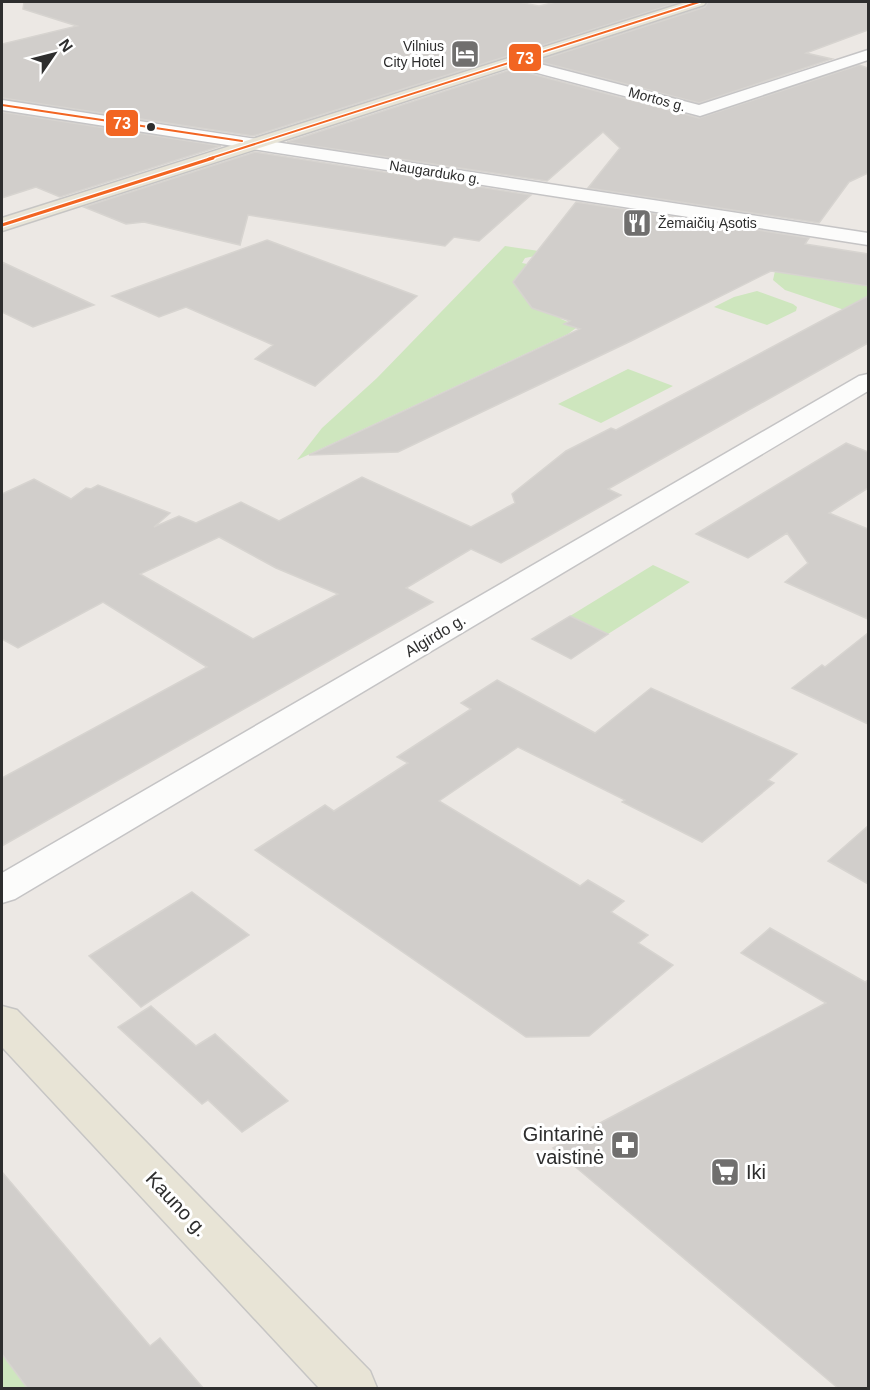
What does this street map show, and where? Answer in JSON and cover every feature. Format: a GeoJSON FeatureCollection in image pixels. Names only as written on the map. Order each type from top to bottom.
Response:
{"type":"FeatureCollection","features":[{"type":"Feature","properties":{"kind":"main road"},"geometry":{"type":"LineString","coordinates":[[2,225],[699,2]]}},
{"type":"Feature","properties":{"kind":"main road","name":"Kauno g."},"geometry":{"type":"LineString","coordinates":[[2,1021],[352,1389]]}},
{"type":"Feature","properties":{"kind":"street","name":"Mortos g."},"geometry":{"type":"LineString","coordinates":[[513,62],[700,111],[868,55]]}},
{"type":"Feature","properties":{"kind":"street","name":"Naugarduko g."},"geometry":{"type":"LineString","coordinates":[[2,105],[868,239]]}},
{"type":"Feature","properties":{"kind":"street","name":"Algirdo g."},"geometry":{"type":"LineString","coordinates":[[2,890],[868,381]]}},
{"type":"Feature","properties":{"kind":"green space"},"geometry":{"type":"Polygon","coordinates":[[[505,246],[539,251],[535,256],[525,258],[522,263],[527,264],[525,267],[561,319],[568,322],[565,324],[576,328],[568,334],[297,460],[322,428],[377,378],[505,246]]]}},
{"type":"Feature","properties":{"kind":"green space"},"geometry":{"type":"Polygon","coordinates":[[[837,264],[868,269],[868,318],[785,290],[773,280],[775,271],[827,280],[837,264]]]}},
{"type":"Feature","properties":{"kind":"green space"},"geometry":{"type":"Polygon","coordinates":[[[757,291],[793,304],[797,307],[796,311],[767,325],[714,307],[734,297],[757,291]]]}},
{"type":"Feature","properties":{"kind":"green space"},"geometry":{"type":"Polygon","coordinates":[[[628,369],[673,386],[601,423],[558,404],[628,369]]]}},
{"type":"Feature","properties":{"kind":"green space"},"geometry":{"type":"Polygon","coordinates":[[[653,565],[690,582],[608,634],[570,616],[653,565]]]}},
{"type":"Feature","properties":{"kind":"green space"},"geometry":{"type":"Polygon","coordinates":[[[2,1354],[28,1388],[2,1388],[2,1354]]]}},
{"type":"Feature","properties":{"kind":"building"},"geometry":{"type":"Polygon","coordinates":[[[24,2],[518,2],[539,6],[556,2],[680,2],[253,136],[2,98],[2,44],[77,26],[23,9],[24,2]]]}},
{"type":"Feature","properties":{"kind":"building"},"geometry":{"type":"Polygon","coordinates":[[[708,2],[868,2],[868,30],[806,53],[832,59],[699,103],[537,61],[705,7],[708,2]]]}},
{"type":"Feature","properties":{"kind":"building"},"geometry":{"type":"Polygon","coordinates":[[[859,65],[868,68],[868,173],[849,182],[819,223],[588,188],[620,148],[603,132],[547,181],[287,142],[513,69],[699,118],[859,65]]]}},
{"type":"Feature","properties":{"kind":"building"},"geometry":{"type":"Polygon","coordinates":[[[2,112],[221,146],[60,197],[36,187],[2,198],[2,112]]]}},
{"type":"Feature","properties":{"kind":"building"},"geometry":{"type":"Polygon","coordinates":[[[255,152],[531,195],[479,241],[454,237],[445,246],[248,215],[240,245],[144,222],[126,224],[84,207],[255,152]]]}},
{"type":"Feature","properties":{"kind":"building"},"geometry":{"type":"Polygon","coordinates":[[[576,202],[809,238],[805,244],[868,254],[868,286],[771,271],[631,341],[398,452],[309,455],[580,329],[564,324],[570,321],[532,308],[513,282],[576,202]]]}},
{"type":"Feature","properties":{"kind":"building"},"geometry":{"type":"Polygon","coordinates":[[[267,240],[417,296],[315,386],[255,359],[273,345],[186,307],[159,317],[112,296],[267,240]]]}},
{"type":"Feature","properties":{"kind":"building"},"geometry":{"type":"Polygon","coordinates":[[[2,262],[94,305],[33,327],[2,312],[2,262]]]}},
{"type":"Feature","properties":{"kind":"building"},"geometry":{"type":"Polygon","coordinates":[[[868,296],[868,343],[608,489],[621,495],[501,563],[471,549],[406,588],[433,602],[2,846],[2,778],[207,667],[103,602],[18,648],[2,639],[2,494],[34,479],[71,499],[86,488],[91,489],[98,485],[170,513],[154,527],[179,516],[196,523],[241,502],[279,521],[362,477],[471,527],[515,503],[512,494],[566,451],[611,428],[616,430],[868,296]],[[219,537],[140,574],[253,639],[338,594],[276,568],[219,537]]]}},
{"type":"Feature","properties":{"kind":"building"},"geometry":{"type":"Polygon","coordinates":[[[846,443],[868,452],[868,488],[829,513],[868,529],[868,619],[785,582],[808,563],[787,533],[748,558],[696,534],[846,443]]]}},
{"type":"Feature","properties":{"kind":"building"},"geometry":{"type":"Polygon","coordinates":[[[570,616],[608,634],[571,659],[532,639],[570,616]]]}},
{"type":"Feature","properties":{"kind":"building"},"geometry":{"type":"Polygon","coordinates":[[[868,633],[868,724],[792,688],[822,665],[825,667],[868,633]]]}},
{"type":"Feature","properties":{"kind":"building"},"geometry":{"type":"Polygon","coordinates":[[[497,680],[595,733],[651,688],[797,754],[768,780],[774,783],[702,842],[622,802],[625,800],[518,747],[439,801],[580,886],[588,880],[624,901],[611,912],[648,935],[638,943],[673,965],[589,1036],[526,1037],[255,850],[325,805],[334,811],[408,763],[397,757],[471,709],[461,703],[497,680]]]}},
{"type":"Feature","properties":{"kind":"building"},"geometry":{"type":"Polygon","coordinates":[[[868,826],[868,884],[828,861],[868,826]]]}},
{"type":"Feature","properties":{"kind":"building"},"geometry":{"type":"Polygon","coordinates":[[[192,892],[249,935],[141,1007],[89,956],[192,892]]]}},
{"type":"Feature","properties":{"kind":"building","name":"Iki"},"geometry":{"type":"Polygon","coordinates":[[[770,928],[865,982],[868,980],[868,1389],[839,1389],[553,1148],[826,1003],[741,953],[770,928]]]}},
{"type":"Feature","properties":{"kind":"building"},"geometry":{"type":"Polygon","coordinates":[[[151,1006],[196,1046],[215,1034],[288,1101],[242,1132],[208,1100],[202,1104],[118,1027],[151,1006]]]}},
{"type":"Feature","properties":{"kind":"building"},"geometry":{"type":"Polygon","coordinates":[[[2,1172],[150,1346],[160,1338],[204,1389],[28,1389],[2,1354],[2,1172]]]}},
{"type":"Feature","properties":{"kind":"transit line","name":"73"},"geometry":{"type":"LineString","coordinates":[[2,225],[699,2]]}},
{"type":"Feature","properties":{"kind":"transit line","name":"73"},"geometry":{"type":"LineString","coordinates":[[2,105],[242,141]]}},
{"type":"Feature","properties":{"kind":"place","name":"Vilnius City Hotel"},"geometry":{"type":"Point","coordinates":[465,54]}},
{"type":"Feature","properties":{"kind":"place","name":"Žemaičių Ąsotis"},"geometry":{"type":"Point","coordinates":[637,223]}},
{"type":"Feature","properties":{"kind":"place","name":"Gintarinė vaistinė"},"geometry":{"type":"Point","coordinates":[625,1145]}},
{"type":"Feature","properties":{"kind":"place","name":"Iki"},"geometry":{"type":"Point","coordinates":[725,1172]}}]}
